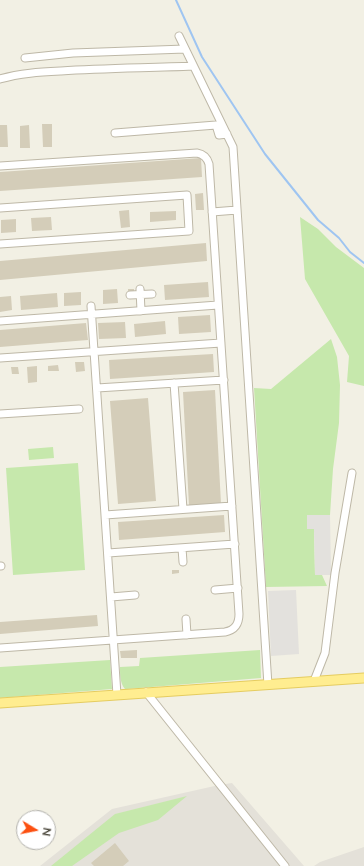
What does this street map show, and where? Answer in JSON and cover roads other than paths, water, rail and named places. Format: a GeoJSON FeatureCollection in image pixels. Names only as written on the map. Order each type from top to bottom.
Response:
{"type":"FeatureCollection","features":[{"type":"Feature","properties":{"kind":"main road"},"geometry":{"type":"LineString","coordinates":[[0,703],[364,678]]}},
{"type":"Feature","properties":{"kind":"lane"},"geometry":{"type":"LineString","coordinates":[[178,36],[233,147],[268,685]]}},
{"type":"Feature","properties":{"kind":"lane"},"geometry":{"type":"LineString","coordinates":[[25,58],[73,53],[185,49]]}},
{"type":"Feature","properties":{"kind":"lane"},"geometry":{"type":"LineString","coordinates":[[0,79],[30,73],[193,66]]}},
{"type":"Feature","properties":{"kind":"lane"},"geometry":{"type":"LineString","coordinates":[[114,133],[216,124],[219,135],[227,134]]}},
{"type":"Feature","properties":{"kind":"lane"},"geometry":{"type":"LineString","coordinates":[[0,166],[197,153],[206,157],[209,164],[239,617],[238,623],[234,628],[225,632],[0,648]]}},
{"type":"Feature","properties":{"kind":"lane"},"geometry":{"type":"LineString","coordinates":[[0,208],[187,195],[189,231],[0,244]]}},
{"type":"Feature","properties":{"kind":"lane"},"geometry":{"type":"LineString","coordinates":[[212,212],[237,210]]}},
{"type":"Feature","properties":{"kind":"lane"},"geometry":{"type":"LineString","coordinates":[[140,291],[141,311]]}},
{"type":"Feature","properties":{"kind":"lane"},"geometry":{"type":"LineString","coordinates":[[130,295],[140,291],[152,294]]}},
{"type":"Feature","properties":{"kind":"lane"},"geometry":{"type":"LineString","coordinates":[[0,321],[218,305]]}},
{"type":"Feature","properties":{"kind":"lane"},"geometry":{"type":"LineString","coordinates":[[91,306],[117,695]]}},
{"type":"Feature","properties":{"kind":"lane"},"geometry":{"type":"LineString","coordinates":[[0,358],[221,343]]}},
{"type":"Feature","properties":{"kind":"lane"},"geometry":{"type":"LineString","coordinates":[[97,388],[224,380]]}},
{"type":"Feature","properties":{"kind":"lane"},"geometry":{"type":"LineString","coordinates":[[174,383],[183,509]]}},
{"type":"Feature","properties":{"kind":"lane"},"geometry":{"type":"LineString","coordinates":[[0,414],[79,409]]}},
{"type":"Feature","properties":{"kind":"lane"},"geometry":{"type":"LineString","coordinates":[[314,681],[325,654],[335,573],[352,473]]}},
{"type":"Feature","properties":{"kind":"lane"},"geometry":{"type":"LineString","coordinates":[[106,515],[232,506]]}},
{"type":"Feature","properties":{"kind":"lane"},"geometry":{"type":"LineString","coordinates":[[108,553],[234,544]]}},
{"type":"Feature","properties":{"kind":"lane"},"geometry":{"type":"LineString","coordinates":[[182,548],[183,562]]}},
{"type":"Feature","properties":{"kind":"lane"},"geometry":{"type":"LineString","coordinates":[[215,590],[238,588]]}},
{"type":"Feature","properties":{"kind":"lane"},"geometry":{"type":"LineString","coordinates":[[111,597],[135,595]]}},
{"type":"Feature","properties":{"kind":"lane"},"geometry":{"type":"LineString","coordinates":[[186,619],[187,635]]}},
{"type":"Feature","properties":{"kind":"lane"},"geometry":{"type":"LineString","coordinates":[[146,692],[284,866]]}},
{"type":"Feature","properties":{"kind":"waterway"},"geometry":{"type":"LineString","coordinates":[[176,0],[202,57],[265,154],[318,220],[339,238],[350,252],[364,263]]}}]}
